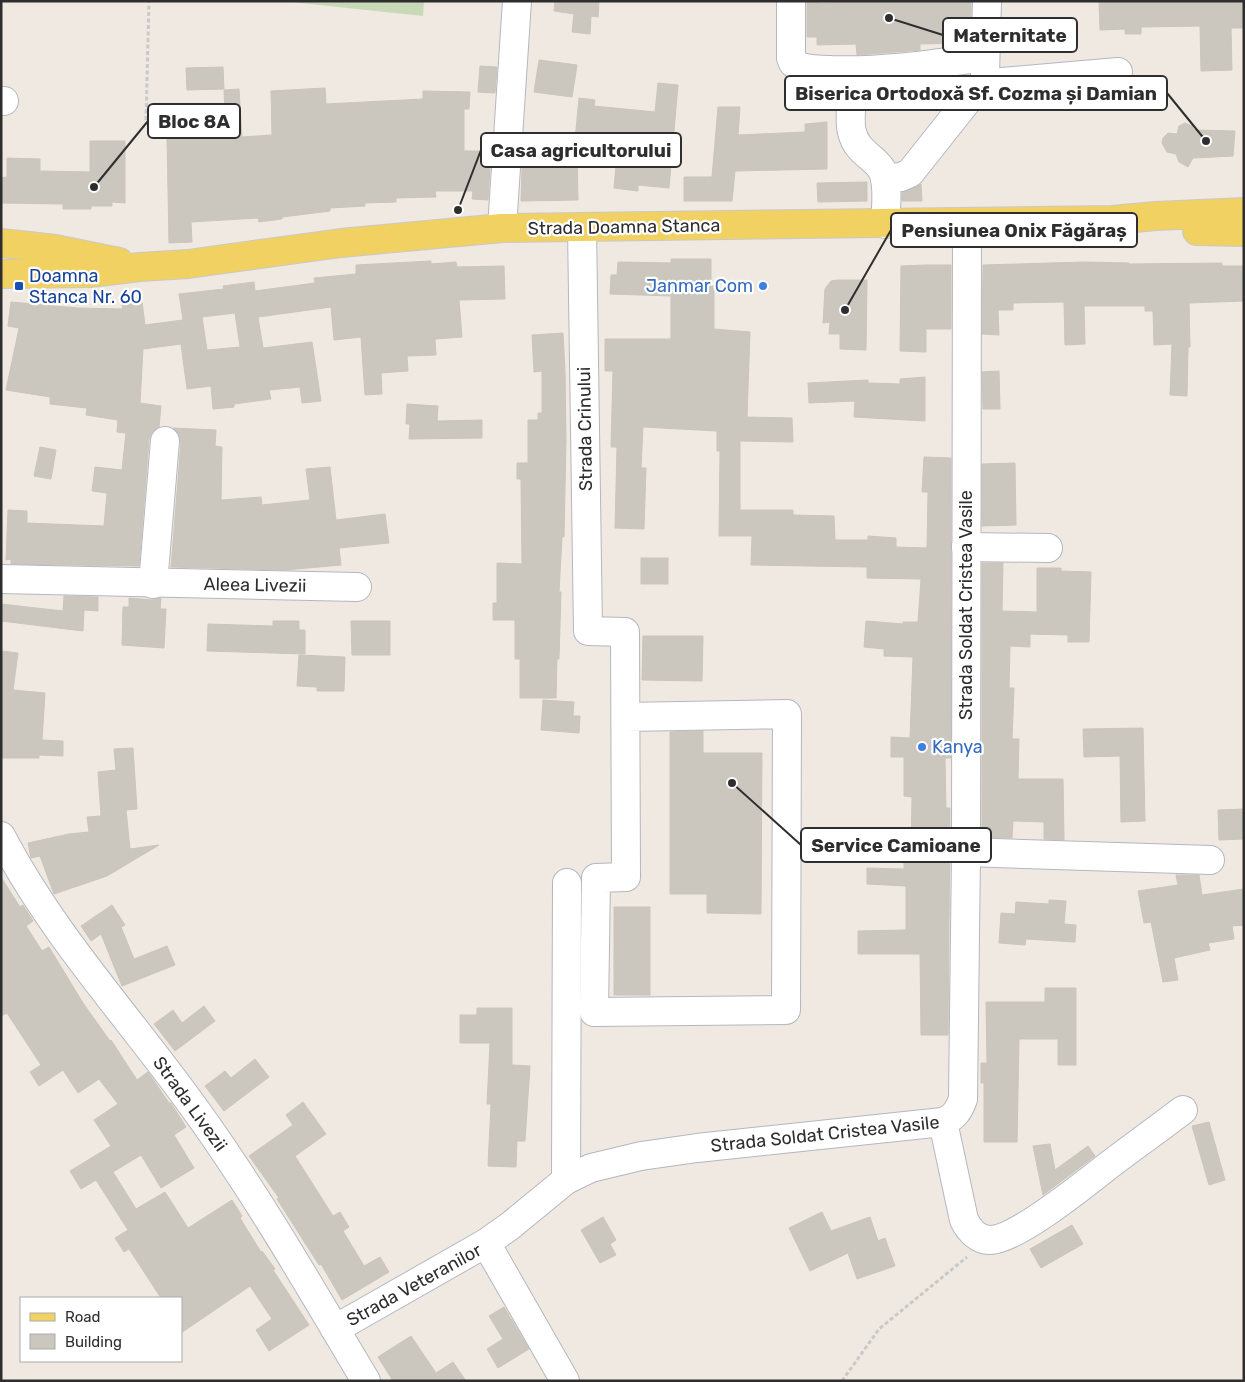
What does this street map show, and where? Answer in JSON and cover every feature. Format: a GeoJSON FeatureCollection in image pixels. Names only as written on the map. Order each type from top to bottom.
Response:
{"type":"FeatureCollection","features":[{"type":"Feature","properties":{"kind":"main road","name":"Strada Doamna Stanca"},"geometry":{"type":"LineString","coordinates":[[1,274],[90,273],[188,264],[391,237],[502,228],[1112,220],[1244,212]]}},
{"type":"Feature","properties":{"kind":"main road","name":"Strada Doamna Stanca"},"geometry":{"type":"LineString","coordinates":[[1112,220],[1183,230],[1244,232]]}},
{"type":"Feature","properties":{"kind":"main road","name":"Strada Doamna Stanca"},"geometry":{"type":"LineString","coordinates":[[1,242],[55,249],[140,267]]}},
{"type":"Feature","properties":{"kind":"street"},"geometry":{"type":"LineString","coordinates":[[502,228],[517,1]]}},
{"type":"Feature","properties":{"kind":"street"},"geometry":{"type":"LineString","coordinates":[[791,1],[792,58],[793,63],[803,68],[854,71],[905,68],[985,57]]}},
{"type":"Feature","properties":{"kind":"street"},"geometry":{"type":"LineString","coordinates":[[984,86],[987,1]]}},
{"type":"Feature","properties":{"kind":"street"},"geometry":{"type":"LineString","coordinates":[[854,71],[852,133],[860,149],[882,170],[885,179],[885,224]]}},
{"type":"Feature","properties":{"kind":"street"},"geometry":{"type":"LineString","coordinates":[[885,179],[901,177],[910,173],[968,100],[984,86],[1001,82],[1118,72]]}},
{"type":"Feature","properties":{"kind":"street","name":"Strada Soldat Cristea Vasile"},"geometry":{"type":"LineString","coordinates":[[486,1243],[566,1180],[579,1173],[606,1164],[670,1152],[944,1122],[956,1114],[963,1099],[966,852],[967,223]]}},
{"type":"Feature","properties":{"kind":"street","name":"Strada Crinului"},"geometry":{"type":"LineString","coordinates":[[582,227],[588,632],[625,632],[626,717]]}},
{"type":"Feature","properties":{"kind":"street"},"geometry":{"type":"LineString","coordinates":[[153,584],[165,441]]}},
{"type":"Feature","properties":{"kind":"street"},"geometry":{"type":"LineString","coordinates":[[966,547],[1048,548]]}},
{"type":"Feature","properties":{"kind":"street","name":"Aleea Livezii"},"geometry":{"type":"LineString","coordinates":[[1,580],[357,587]]}},
{"type":"Feature","properties":{"kind":"street"},"geometry":{"type":"LineString","coordinates":[[787,714],[786,1010],[594,1012],[596,878],[626,877],[626,717],[787,714]]}},
{"type":"Feature","properties":{"kind":"street","name":"Strada Livezii"},"geometry":{"type":"LineString","coordinates":[[4,846],[36,898],[67,942],[170,1075],[217,1140],[282,1241],[366,1381]]}},
{"type":"Feature","properties":{"kind":"street"},"geometry":{"type":"LineString","coordinates":[[966,852],[1210,860]]}},
{"type":"Feature","properties":{"kind":"street"},"geometry":{"type":"LineString","coordinates":[[566,1180],[567,883]]}},
{"type":"Feature","properties":{"kind":"street"},"geometry":{"type":"LineString","coordinates":[[944,1122],[964,1220],[973,1232],[979,1237],[988,1240],[1004,1237],[1032,1221],[1183,1110]]}},
{"type":"Feature","properties":{"kind":"street","name":"Strada Veteranilor"},"geometry":{"type":"LineString","coordinates":[[335,1329],[486,1243],[565,1381]]}},
{"type":"Feature","properties":{"kind":"path"},"geometry":{"type":"LineString","coordinates":[[146,120],[149,1]]}},
{"type":"Feature","properties":{"kind":"path"},"geometry":{"type":"LineString","coordinates":[[842,1381],[879,1329],[988,1240]]}},
{"type":"Feature","properties":{"kind":"green space"},"geometry":{"type":"Polygon","coordinates":[[[282,1],[424,1],[423,16],[282,1]]]}},
{"type":"Feature","properties":{"kind":"building"},"geometry":{"type":"Polygon","coordinates":[[[555,1],[599,1],[598,17],[591,16],[590,34],[572,32],[574,14],[554,11],[555,1]]]}},
{"type":"Feature","properties":{"kind":"building"},"geometry":{"type":"Polygon","coordinates":[[[807,1],[821,1],[821,3],[971,1],[971,33],[960,33],[961,43],[920,44],[920,50],[857,55],[856,44],[817,45],[817,37],[807,37],[807,1]]]}},
{"type":"Feature","properties":{"kind":"building"},"geometry":{"type":"Polygon","coordinates":[[[1099,1],[1244,1],[1244,28],[1231,28],[1232,70],[1201,71],[1200,26],[1141,27],[1141,34],[1125,34],[1125,29],[1100,30],[1099,1]]]}},
{"type":"Feature","properties":{"kind":"building"},"geometry":{"type":"Polygon","coordinates":[[[539,60],[577,65],[572,97],[534,92],[539,60]]]}},
{"type":"Feature","properties":{"kind":"building"},"geometry":{"type":"Polygon","coordinates":[[[480,66],[497,67],[495,93],[478,92],[480,66]]]}},
{"type":"Feature","properties":{"kind":"building"},"geometry":{"type":"Polygon","coordinates":[[[223,67],[224,89],[187,90],[186,68],[223,67]]]}},
{"type":"Feature","properties":{"kind":"building"},"geometry":{"type":"Polygon","coordinates":[[[658,83],[678,85],[669,188],[638,185],[638,191],[614,188],[618,144],[575,140],[579,98],[595,100],[594,106],[655,112],[658,83]]]}},
{"type":"Feature","properties":{"kind":"building"},"geometry":{"type":"Polygon","coordinates":[[[325,88],[326,104],[423,99],[423,91],[470,92],[469,109],[464,109],[464,151],[491,151],[488,200],[472,199],[473,191],[435,191],[436,197],[396,198],[396,202],[365,203],[365,206],[330,208],[330,211],[259,222],[258,218],[191,222],[192,242],[169,243],[167,138],[208,137],[208,134],[226,133],[224,90],[239,89],[242,137],[272,135],[271,91],[325,88]]]}},
{"type":"Feature","properties":{"kind":"building"},"geometry":{"type":"Polygon","coordinates":[[[718,107],[740,107],[738,135],[805,132],[805,124],[827,122],[827,169],[735,171],[732,201],[684,201],[684,177],[712,177],[718,107]]]}},
{"type":"Feature","properties":{"kind":"building"},"geometry":{"type":"Polygon","coordinates":[[[1185,123],[1192,126],[1194,130],[1235,131],[1233,156],[1193,158],[1188,167],[1179,162],[1176,154],[1167,152],[1162,143],[1163,138],[1168,133],[1177,134],[1179,126],[1185,123]]]}},
{"type":"Feature","properties":{"kind":"building"},"geometry":{"type":"Polygon","coordinates":[[[90,141],[125,141],[125,203],[112,202],[112,206],[91,206],[91,209],[63,209],[63,204],[1,203],[1,178],[7,177],[7,158],[40,159],[40,171],[90,172],[90,141]]]}},
{"type":"Feature","properties":{"kind":"building"},"geometry":{"type":"Polygon","coordinates":[[[558,154],[577,154],[578,200],[521,201],[522,167],[558,167],[558,154]]]}},
{"type":"Feature","properties":{"kind":"building"},"geometry":{"type":"Polygon","coordinates":[[[867,182],[867,201],[818,202],[817,183],[867,182]]]}},
{"type":"Feature","properties":{"kind":"building"},"geometry":{"type":"Polygon","coordinates":[[[921,184],[922,201],[902,201],[902,193],[921,184]]]}},
{"type":"Feature","properties":{"kind":"building"},"geometry":{"type":"Polygon","coordinates":[[[671,259],[711,259],[711,286],[714,286],[714,329],[750,332],[747,417],[792,418],[793,442],[740,441],[740,510],[793,510],[793,515],[834,516],[835,540],[868,540],[868,536],[896,538],[896,547],[927,548],[928,492],[922,492],[924,457],[951,458],[951,758],[945,758],[946,808],[950,808],[948,1035],[921,1035],[920,954],[858,954],[858,931],[906,930],[906,886],[867,884],[867,868],[904,869],[904,860],[911,860],[912,797],[904,796],[904,757],[891,757],[891,737],[910,738],[913,657],[884,656],[884,649],[864,647],[866,621],[903,624],[903,622],[918,622],[921,579],[867,578],[867,567],[751,565],[752,536],[719,536],[720,451],[717,451],[717,431],[643,427],[641,468],[646,468],[644,529],[615,528],[617,447],[611,447],[613,371],[605,371],[605,339],[671,339],[671,296],[610,294],[611,275],[617,275],[618,262],[671,263],[671,259]]]}},
{"type":"Feature","properties":{"kind":"building"},"geometry":{"type":"Polygon","coordinates":[[[431,261],[431,264],[456,262],[457,267],[504,266],[505,299],[459,300],[462,337],[435,339],[436,355],[407,356],[408,371],[381,373],[382,394],[365,395],[361,337],[334,340],[331,307],[258,317],[263,348],[312,342],[321,401],[302,403],[300,387],[269,390],[271,399],[234,404],[234,407],[213,409],[211,386],[187,389],[181,344],[143,349],[140,403],[161,406],[159,427],[152,432],[149,440],[139,566],[11,564],[11,559],[6,560],[8,510],[27,511],[27,523],[104,526],[107,493],[92,491],[95,467],[122,470],[126,433],[117,432],[118,420],[86,415],[87,408],[50,404],[50,397],[6,390],[19,328],[8,326],[11,302],[78,308],[123,309],[122,305],[142,302],[145,325],[183,320],[179,294],[224,289],[223,286],[254,282],[255,291],[315,283],[314,278],[356,274],[356,265],[431,261]],[[235,313],[202,317],[207,350],[240,347],[235,313]]]}},
{"type":"Feature","properties":{"kind":"building"},"geometry":{"type":"Polygon","coordinates":[[[1084,262],[1129,264],[1222,263],[1222,266],[1244,266],[1244,301],[1189,303],[1190,347],[1188,347],[1187,396],[1170,395],[1172,344],[1154,345],[1153,311],[1145,311],[1145,306],[1084,306],[1085,344],[1065,345],[1064,302],[1013,303],[1013,310],[998,310],[999,335],[982,334],[983,265],[1084,262]]]}},
{"type":"Feature","properties":{"kind":"building"},"geometry":{"type":"Polygon","coordinates":[[[951,265],[951,329],[926,329],[926,352],[900,351],[901,266],[951,265]]]}},
{"type":"Feature","properties":{"kind":"building"},"geometry":{"type":"Polygon","coordinates":[[[867,280],[866,350],[840,349],[840,334],[829,334],[830,322],[823,323],[825,289],[831,281],[867,280]]]}},
{"type":"Feature","properties":{"kind":"building"},"geometry":{"type":"Polygon","coordinates":[[[563,333],[566,440],[564,537],[562,537],[559,592],[561,592],[556,698],[520,698],[520,659],[515,659],[515,620],[493,620],[493,603],[497,603],[497,563],[522,564],[521,479],[517,479],[517,463],[528,463],[528,420],[538,420],[538,413],[542,413],[542,371],[534,372],[532,335],[563,333]]]}},
{"type":"Feature","properties":{"kind":"building"},"geometry":{"type":"Polygon","coordinates":[[[999,371],[1000,409],[983,409],[982,372],[999,371]]]}},
{"type":"Feature","properties":{"kind":"building"},"geometry":{"type":"Polygon","coordinates":[[[925,377],[925,421],[854,417],[855,401],[809,403],[808,383],[868,380],[868,383],[900,384],[900,379],[925,377]]]}},
{"type":"Feature","properties":{"kind":"building"},"geometry":{"type":"Polygon","coordinates":[[[407,404],[438,406],[437,421],[482,420],[482,438],[409,439],[410,424],[406,424],[407,404]]]}},
{"type":"Feature","properties":{"kind":"building"},"geometry":{"type":"Polygon","coordinates":[[[173,428],[216,430],[215,446],[222,447],[221,500],[261,497],[262,505],[310,500],[306,469],[330,467],[336,520],[385,514],[389,543],[339,548],[341,565],[285,570],[171,567],[181,442],[179,434],[173,428]]]}},
{"type":"Feature","properties":{"kind":"building"},"geometry":{"type":"Polygon","coordinates":[[[40,447],[56,450],[51,479],[34,476],[40,447]]]}},
{"type":"Feature","properties":{"kind":"building"},"geometry":{"type":"Polygon","coordinates":[[[1015,463],[1016,525],[982,526],[982,464],[1015,463]]]}},
{"type":"Feature","properties":{"kind":"building"},"geometry":{"type":"Polygon","coordinates":[[[641,558],[668,558],[668,584],[641,584],[641,558]]]}},
{"type":"Feature","properties":{"kind":"building"},"geometry":{"type":"Polygon","coordinates":[[[982,563],[1003,563],[1002,611],[1037,612],[1037,568],[1061,568],[1061,571],[1091,572],[1089,642],[1068,642],[1068,635],[1030,634],[1030,647],[1010,646],[1009,688],[1014,688],[1012,739],[1019,739],[1018,779],[1063,779],[1064,840],[1044,839],[1044,822],[1013,821],[1012,838],[982,837],[982,563]]]}},
{"type":"Feature","properties":{"kind":"building"},"geometry":{"type":"Polygon","coordinates":[[[64,596],[98,597],[98,611],[84,610],[83,631],[1,621],[1,604],[63,611],[64,596]]]}},
{"type":"Feature","properties":{"kind":"building"},"geometry":{"type":"Polygon","coordinates":[[[129,598],[152,600],[161,598],[160,609],[166,609],[164,648],[122,645],[123,607],[129,607],[129,598]]]}},
{"type":"Feature","properties":{"kind":"building"},"geometry":{"type":"Polygon","coordinates":[[[273,621],[299,621],[299,630],[305,630],[305,654],[207,651],[208,624],[273,626],[273,621]]]}},
{"type":"Feature","properties":{"kind":"building"},"geometry":{"type":"Polygon","coordinates":[[[351,621],[390,621],[390,655],[352,655],[351,621]]]}},
{"type":"Feature","properties":{"kind":"building"},"geometry":{"type":"Polygon","coordinates":[[[643,636],[703,636],[702,681],[642,680],[643,636]]]}},
{"type":"Feature","properties":{"kind":"building"},"geometry":{"type":"Polygon","coordinates":[[[1,651],[18,653],[13,690],[45,693],[42,740],[63,741],[63,756],[39,755],[39,758],[1,758],[1,651]]]}},
{"type":"Feature","properties":{"kind":"building"},"geometry":{"type":"Polygon","coordinates":[[[299,655],[345,657],[344,691],[317,691],[317,687],[297,686],[299,655]]]}},
{"type":"Feature","properties":{"kind":"building"},"geometry":{"type":"Polygon","coordinates":[[[543,700],[574,702],[573,716],[580,716],[579,733],[541,730],[543,700]]]}},
{"type":"Feature","properties":{"kind":"building"},"geometry":{"type":"Polygon","coordinates":[[[1143,728],[1145,821],[1121,822],[1120,756],[1084,757],[1083,729],[1143,728]]]}},
{"type":"Feature","properties":{"kind":"building"},"geometry":{"type":"Polygon","coordinates":[[[703,731],[703,753],[762,753],[761,914],[707,913],[707,894],[670,894],[670,732],[703,731]]]}},
{"type":"Feature","properties":{"kind":"building"},"geometry":{"type":"Polygon","coordinates":[[[133,748],[137,809],[126,810],[130,849],[159,845],[107,876],[54,894],[40,856],[31,858],[28,843],[69,834],[89,832],[87,817],[101,816],[98,772],[116,770],[114,749],[133,748]]]}},
{"type":"Feature","properties":{"kind":"building"},"geometry":{"type":"Polygon","coordinates":[[[1244,809],[1244,839],[1219,840],[1218,810],[1244,809]]]}},
{"type":"Feature","properties":{"kind":"building"},"geometry":{"type":"Polygon","coordinates":[[[1176,875],[1199,875],[1202,895],[1244,889],[1244,925],[1232,926],[1234,939],[1208,943],[1210,950],[1174,958],[1178,980],[1163,982],[1151,922],[1144,923],[1138,891],[1178,885],[1176,875]]]}},
{"type":"Feature","properties":{"kind":"building"},"geometry":{"type":"Polygon","coordinates":[[[1,877],[20,907],[23,905],[33,921],[26,926],[42,951],[49,947],[83,1003],[111,1040],[137,1080],[148,1072],[186,1127],[174,1135],[194,1168],[161,1188],[141,1155],[113,1172],[136,1209],[165,1192],[188,1228],[232,1200],[242,1216],[240,1218],[261,1252],[275,1269],[273,1270],[309,1325],[269,1351],[256,1330],[272,1319],[250,1286],[182,1332],[182,1297],[160,1297],[129,1249],[124,1252],[115,1238],[128,1230],[96,1180],[81,1189],[70,1171],[111,1146],[94,1120],[118,1104],[99,1079],[78,1093],[63,1070],[39,1086],[30,1072],[41,1065],[7,1013],[1,1016],[1,877]]]}},
{"type":"Feature","properties":{"kind":"building"},"geometry":{"type":"Polygon","coordinates":[[[1049,900],[1066,901],[1064,924],[1076,925],[1075,942],[1026,939],[1025,945],[999,943],[1001,913],[1015,914],[1016,902],[1049,904],[1049,900]]]}},
{"type":"Feature","properties":{"kind":"building"},"geometry":{"type":"Polygon","coordinates":[[[112,905],[125,925],[121,927],[134,959],[167,946],[175,965],[122,986],[101,934],[91,941],[81,926],[112,905]]]}},
{"type":"Feature","properties":{"kind":"building"},"geometry":{"type":"Polygon","coordinates":[[[614,907],[650,907],[650,995],[614,995],[614,907]]]}},
{"type":"Feature","properties":{"kind":"building"},"geometry":{"type":"Polygon","coordinates":[[[1045,988],[1076,988],[1076,1065],[1058,1065],[1058,1039],[1019,1039],[1017,1142],[984,1142],[984,1083],[981,1083],[981,1063],[987,1063],[986,1002],[1045,1002],[1045,988]]]}},
{"type":"Feature","properties":{"kind":"building"},"geometry":{"type":"Polygon","coordinates":[[[204,1006],[215,1021],[175,1051],[154,1024],[173,1010],[182,1023],[204,1006]]]}},
{"type":"Feature","properties":{"kind":"building"},"geometry":{"type":"Polygon","coordinates":[[[477,1008],[512,1008],[512,1065],[530,1066],[525,1141],[517,1141],[516,1167],[488,1166],[491,1104],[487,1104],[490,1043],[460,1043],[460,1015],[477,1015],[477,1008]]]}},
{"type":"Feature","properties":{"kind":"building"},"geometry":{"type":"Polygon","coordinates":[[[255,1059],[269,1077],[224,1111],[205,1086],[225,1071],[231,1078],[255,1059]]]}},
{"type":"Feature","properties":{"kind":"building"},"geometry":{"type":"Polygon","coordinates":[[[303,1102],[326,1134],[295,1156],[333,1216],[340,1212],[349,1227],[343,1231],[364,1266],[380,1257],[389,1272],[342,1300],[321,1264],[319,1265],[277,1199],[279,1198],[249,1156],[293,1125],[286,1115],[303,1102]]]}},
{"type":"Feature","properties":{"kind":"building"},"geometry":{"type":"Polygon","coordinates":[[[1209,1122],[1225,1180],[1209,1185],[1192,1126],[1209,1122]]]}},
{"type":"Feature","properties":{"kind":"building"},"geometry":{"type":"Polygon","coordinates":[[[1050,1144],[1055,1170],[1088,1146],[1095,1156],[1043,1195],[1033,1146],[1050,1144]]]}},
{"type":"Feature","properties":{"kind":"building"},"geometry":{"type":"Polygon","coordinates":[[[822,1212],[831,1231],[870,1217],[878,1241],[885,1238],[895,1266],[857,1279],[848,1253],[810,1271],[789,1228],[822,1212]]]}},
{"type":"Feature","properties":{"kind":"building"},"geometry":{"type":"Polygon","coordinates":[[[603,1217],[616,1240],[610,1244],[616,1255],[600,1263],[581,1230],[603,1217]]]}},
{"type":"Feature","properties":{"kind":"building"},"geometry":{"type":"Polygon","coordinates":[[[1072,1225],[1083,1244],[1041,1268],[1030,1249],[1072,1225]]]}},
{"type":"Feature","properties":{"kind":"building"},"geometry":{"type":"Polygon","coordinates":[[[504,1307],[529,1349],[498,1368],[487,1349],[503,1339],[489,1316],[504,1307]]]}},
{"type":"Feature","properties":{"kind":"building"},"geometry":{"type":"Polygon","coordinates":[[[411,1336],[436,1373],[453,1362],[466,1381],[393,1381],[378,1357],[411,1336]]]}},
{"type":"Feature","properties":{"kind":"place","name":"Maternitate"},"geometry":{"type":"Point","coordinates":[889,18]}},
{"type":"Feature","properties":{"kind":"place","name":"Biserica Ortodoxă Sf. Cozma și Damian"},"geometry":{"type":"Point","coordinates":[1206,141]}},
{"type":"Feature","properties":{"kind":"place","name":"Bloc 8A"},"geometry":{"type":"Point","coordinates":[94,187]}},
{"type":"Feature","properties":{"kind":"place","name":"Casa agricultorului"},"geometry":{"type":"Point","coordinates":[458,210]}},
{"type":"Feature","properties":{"kind":"place","name":"Doamna Stanca Nr. 60"},"geometry":{"type":"Point","coordinates":[19,286]}},
{"type":"Feature","properties":{"kind":"place","name":"Janmar Com"},"geometry":{"type":"Point","coordinates":[763,286]}},
{"type":"Feature","properties":{"kind":"place","name":"Pensiunea Onix Făgăraș"},"geometry":{"type":"Point","coordinates":[845,310]}},
{"type":"Feature","properties":{"kind":"place","name":"Kanya"},"geometry":{"type":"Point","coordinates":[922,747]}},
{"type":"Feature","properties":{"kind":"place","name":"Service Camioane"},"geometry":{"type":"Point","coordinates":[732,783]}}]}
